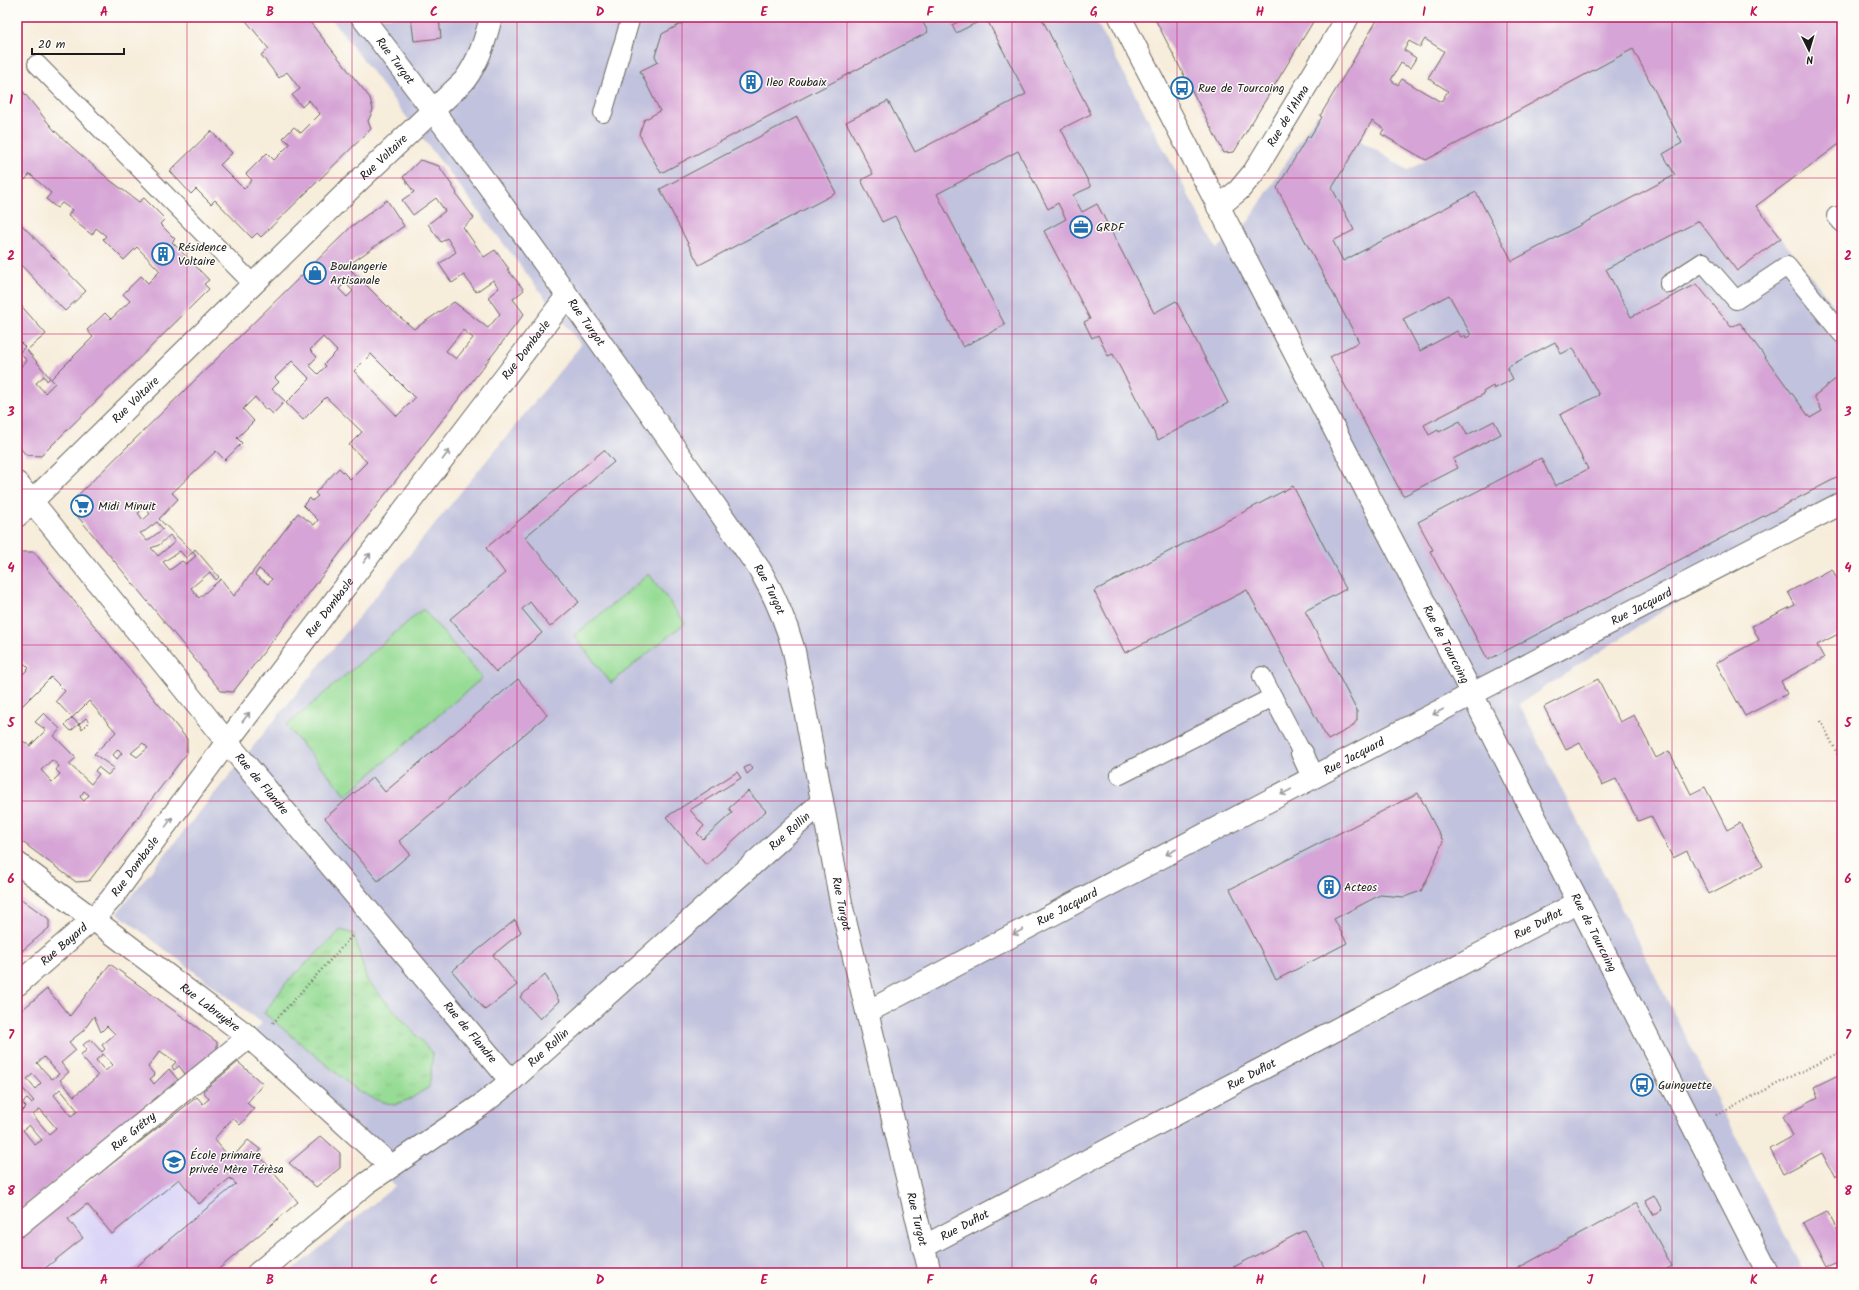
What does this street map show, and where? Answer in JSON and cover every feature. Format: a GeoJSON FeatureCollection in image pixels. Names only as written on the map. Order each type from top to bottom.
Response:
{"type":"FeatureCollection","features":[{"type":"Feature","properties":{"kind":"street","name":"Rue Turgot"},"geometry":{"type":"LineString","coordinates":[[362,17],[433,109],[568,296],[760,570],[772,590],[784,618],[794,652],[842,908],[930,1273]]}},
{"type":"Feature","properties":{"kind":"street","name":"Rue Voltaire"},"geometry":{"type":"LineString","coordinates":[[17,516],[253,284],[433,109],[464,81],[474,68],[482,50],[491,17]]}},
{"type":"Feature","properties":{"kind":"street","name":"Rue de Tourcoing"},"geometry":{"type":"LineString","coordinates":[[1120,17],[1472,694],[1768,1273]]}},
{"type":"Feature","properties":{"kind":"street","name":"Rue de l'Alma"},"geometry":{"type":"LineString","coordinates":[[1218,207],[1239,190],[1254,172],[1348,17]]}},
{"type":"Feature","properties":{"kind":"street","name":"Rue Dombasle"},"geometry":{"type":"LineString","coordinates":[[94,919],[111,899],[227,742],[568,296]]}},
{"type":"Feature","properties":{"kind":"street","name":"Rue de Flandre"},"geometry":{"type":"LineString","coordinates":[[17,483],[227,742],[511,1081]]}},
{"type":"Feature","properties":{"kind":"street","name":"Rue Jacquard"},"geometry":{"type":"LineString","coordinates":[[867,1012],[1313,777],[1842,503]]}},
{"type":"Feature","properties":{"kind":"street"},"geometry":{"type":"LineString","coordinates":[[1302,753],[1313,777]]}},
{"type":"Feature","properties":{"kind":"street","name":"Rue Rollin"},"geometry":{"type":"LineString","coordinates":[[258,1273],[345,1200],[480,1106],[511,1081],[822,802]]}},
{"type":"Feature","properties":{"kind":"street","name":"Rue Labruyère"},"geometry":{"type":"LineString","coordinates":[[17,863],[94,919],[253,1040],[392,1166]]}},
{"type":"Feature","properties":{"kind":"street","name":"Rue Duflot"},"geometry":{"type":"LineString","coordinates":[[924,1247],[1579,902]]}},
{"type":"Feature","properties":{"kind":"street","name":"Rue Bayard"},"geometry":{"type":"LineString","coordinates":[[17,985],[94,919]]}},
{"type":"Feature","properties":{"kind":"street","name":"Rue Grétry"},"geometry":{"type":"LineString","coordinates":[[17,1226],[253,1040]]}},
{"type":"Feature","properties":{"kind":"lane"},"geometry":{"type":"LineString","coordinates":[[603,113],[631,17]]}},
{"type":"Feature","properties":{"kind":"lane"},"geometry":{"type":"LineString","coordinates":[[37,64],[253,284]]}},
{"type":"Feature","properties":{"kind":"lane"},"geometry":{"type":"LineString","coordinates":[[1669,284],[1703,262],[1736,300],[1787,266],[1842,334]]}},
{"type":"Feature","properties":{"kind":"lane"},"geometry":{"type":"LineString","coordinates":[[1262,676],[1302,753]]}},
{"type":"Feature","properties":{"kind":"lane"},"geometry":{"type":"LineString","coordinates":[[1120,774],[1273,697]]}},
{"type":"Feature","properties":{"kind":"path"},"geometry":{"type":"LineString","coordinates":[[1821,722],[1842,763]]}},
{"type":"Feature","properties":{"kind":"path"},"geometry":{"type":"LineString","coordinates":[[253,1040],[274,1021],[354,934],[374,917]]}},
{"type":"Feature","properties":{"kind":"path"},"geometry":{"type":"LineString","coordinates":[[1693,1127],[1842,1051]]}},
{"type":"Feature","properties":{"kind":"shaded area"},"geometry":{"type":"Polygon","coordinates":[[[330,17],[1094,17],[1217,249],[1248,222],[1317,114],[1408,170],[1633,49],[1682,143],[1663,154],[1699,221],[1737,271],[1781,238],[1842,316],[1842,495],[1519,704],[1804,1273],[289,1273],[395,1186],[249,1037],[262,1023],[117,913],[581,345],[330,17]]]}},
{"type":"Feature","properties":{"kind":"shaded area","name":"École primaire privée Mère Térèsa"},"geometry":{"type":"Polygon","coordinates":[[[185,1105],[280,1218],[214,1273],[17,1273],[17,1239],[185,1105]]]}},
{"type":"Feature","properties":{"kind":"green space"},"geometry":{"type":"Polygon","coordinates":[[[649,574],[685,623],[611,683],[574,636],[649,574]]]}},
{"type":"Feature","properties":{"kind":"green space"},"geometry":{"type":"Polygon","coordinates":[[[423,609],[482,678],[346,795],[286,726],[423,609]]]}},
{"type":"Feature","properties":{"kind":"green space"},"geometry":{"type":"Polygon","coordinates":[[[341,930],[354,934],[367,980],[433,1054],[429,1087],[410,1099],[394,1105],[377,1100],[358,1091],[264,1013],[287,982],[341,930]]]}},
{"type":"Feature","properties":{"kind":"building","name":"Résidence Voltaire"},"geometry":{"type":"Polygon","coordinates":[[[243,17],[306,17],[370,98],[373,110],[368,121],[371,129],[261,237],[257,233],[252,238],[215,200],[211,204],[196,189],[191,194],[170,171],[211,131],[232,153],[220,165],[244,189],[252,180],[246,174],[267,153],[274,160],[290,144],[283,138],[294,127],[301,133],[320,114],[309,100],[302,107],[292,95],[300,89],[287,72],[279,78],[261,55],[269,49],[243,17]]]}},
{"type":"Feature","properties":{"kind":"building"},"geometry":{"type":"Polygon","coordinates":[[[411,17],[439,17],[441,38],[414,41],[411,17]]]}},
{"type":"Feature","properties":{"kind":"building","name":"Ileo Roubaix"},"geometry":{"type":"Polygon","coordinates":[[[694,17],[920,17],[928,32],[661,173],[639,134],[644,120],[660,111],[640,71],[658,62],[655,56],[662,34],[694,17]]]}},
{"type":"Feature","properties":{"kind":"building","name":"GRDF"},"geometry":{"type":"Polygon","coordinates":[[[967,17],[1041,17],[1091,114],[1061,129],[1091,187],[1073,195],[1082,212],[1097,204],[1154,313],[1176,301],[1228,403],[1158,440],[1113,354],[1108,356],[1098,335],[1092,338],[1084,322],[1090,319],[1044,231],[1066,219],[1058,203],[1048,209],[1018,151],[937,194],[1005,325],[963,347],[895,216],[882,222],[861,180],[873,174],[846,122],[888,101],[915,152],[1026,94],[986,18],[956,33],[952,25],[967,17]]]}},
{"type":"Feature","properties":{"kind":"building"},"geometry":{"type":"Polygon","coordinates":[[[1154,17],[1316,17],[1234,152],[1224,153],[1154,17]]]}},
{"type":"Feature","properties":{"kind":"building"},"geometry":{"type":"Polygon","coordinates":[[[1379,17],[1517,17],[1521,20],[1523,17],[1842,17],[1842,142],[1756,206],[1781,238],[1737,271],[1699,221],[1606,269],[1631,317],[1697,284],[1731,327],[1740,323],[1810,418],[1822,411],[1814,396],[1842,374],[1842,475],[1488,660],[1430,551],[1433,550],[1418,522],[1541,458],[1555,486],[1588,469],[1560,415],[1599,395],[1573,348],[1561,354],[1555,342],[1507,367],[1513,379],[1494,389],[1493,386],[1483,392],[1484,394],[1424,425],[1429,435],[1438,430],[1439,432],[1460,421],[1467,435],[1494,421],[1501,434],[1453,459],[1458,468],[1403,496],[1330,357],[1359,342],[1277,188],[1308,136],[1310,137],[1322,117],[1320,116],[1379,17]],[[1425,39],[1420,47],[1409,41],[1404,50],[1416,58],[1410,68],[1401,63],[1391,80],[1398,85],[1402,79],[1441,102],[1448,91],[1428,78],[1444,51],[1425,39]],[[1633,49],[1426,160],[1381,134],[1384,129],[1372,121],[1332,188],[1354,230],[1333,241],[1343,261],[1476,192],[1512,261],[1675,175],[1663,154],[1682,143],[1633,49]],[[1449,295],[1403,319],[1420,351],[1457,331],[1461,337],[1465,335],[1466,338],[1471,335],[1449,295]]]}},
{"type":"Feature","properties":{"kind":"building","name":"Résidence Voltaire"},"geometry":{"type":"Polygon","coordinates":[[[17,84],[54,130],[72,147],[111,181],[139,202],[144,198],[165,219],[160,224],[175,239],[172,242],[209,280],[204,284],[209,289],[41,456],[26,455],[17,444],[17,363],[20,367],[27,361],[20,352],[25,347],[20,342],[17,345],[17,301],[46,334],[27,350],[50,378],[47,381],[44,376],[36,383],[45,393],[55,383],[51,379],[93,337],[87,330],[105,313],[111,319],[130,301],[123,294],[141,276],[148,283],[160,271],[137,247],[124,260],[103,239],[106,236],[96,228],[92,235],[68,216],[72,210],[62,203],[57,208],[46,199],[51,193],[30,174],[25,180],[17,171],[17,84]]]}},
{"type":"Feature","properties":{"kind":"building"},"geometry":{"type":"Polygon","coordinates":[[[797,117],[836,193],[699,265],[660,189],[797,117]]]}},
{"type":"Feature","properties":{"kind":"building"},"geometry":{"type":"Polygon","coordinates":[[[420,160],[439,166],[457,193],[456,194],[474,218],[463,227],[484,257],[495,250],[509,269],[507,269],[524,290],[513,299],[524,314],[233,692],[221,691],[74,512],[75,498],[352,226],[387,200],[404,226],[347,266],[388,307],[414,329],[454,302],[488,328],[500,314],[488,297],[499,288],[493,280],[476,292],[464,275],[452,283],[439,264],[456,252],[447,238],[441,242],[428,224],[445,211],[436,198],[413,215],[402,200],[414,192],[403,177],[420,160]],[[345,283],[339,289],[347,297],[353,291],[345,283]],[[463,330],[446,351],[456,359],[473,338],[463,330]],[[323,337],[310,350],[317,357],[309,365],[318,374],[326,366],[324,364],[337,351],[323,337]],[[371,354],[354,371],[397,416],[415,398],[371,354]],[[292,361],[275,378],[279,382],[272,389],[285,401],[273,414],[268,409],[266,410],[255,397],[243,409],[254,421],[237,438],[242,443],[225,460],[216,451],[172,493],[178,499],[159,519],[193,552],[195,549],[219,577],[216,580],[210,572],[191,588],[199,598],[221,579],[234,596],[298,513],[314,525],[318,520],[303,505],[310,498],[312,501],[318,496],[315,493],[339,468],[350,479],[367,462],[349,445],[362,432],[326,397],[303,420],[286,403],[310,379],[292,361]],[[145,508],[138,513],[143,520],[150,514],[145,508]],[[157,522],[140,533],[147,541],[163,529],[157,522]],[[170,535],[159,545],[151,548],[158,556],[175,542],[170,535]],[[180,551],[163,562],[170,570],[182,561],[186,564],[196,556],[193,552],[186,558],[180,551]],[[259,569],[255,575],[268,584],[272,579],[259,569]]]}},
{"type":"Feature","properties":{"kind":"building"},"geometry":{"type":"Polygon","coordinates":[[[17,220],[86,291],[65,311],[17,261],[17,220]]]}},
{"type":"Feature","properties":{"kind":"building"},"geometry":{"type":"Polygon","coordinates":[[[604,450],[614,462],[525,537],[579,602],[550,627],[530,602],[522,609],[542,633],[496,672],[450,619],[505,573],[486,548],[604,450]]]}},
{"type":"Feature","properties":{"kind":"building"},"geometry":{"type":"Polygon","coordinates":[[[1293,486],[1346,589],[1305,611],[1357,711],[1357,720],[1352,727],[1328,740],[1247,590],[1125,653],[1094,591],[1293,486]]]}},
{"type":"Feature","properties":{"kind":"building"},"geometry":{"type":"Polygon","coordinates":[[[20,552],[34,552],[187,739],[187,753],[89,881],[76,882],[17,838],[17,737],[30,746],[46,730],[35,722],[44,713],[60,729],[54,736],[76,758],[69,764],[91,784],[99,774],[95,771],[98,767],[108,775],[114,768],[94,754],[116,732],[89,701],[72,718],[56,701],[65,691],[51,677],[18,710],[17,709],[17,680],[29,668],[19,658],[17,660],[17,555],[20,552]],[[143,743],[131,753],[137,757],[148,748],[143,743]],[[118,749],[113,755],[117,759],[122,753],[118,749]],[[52,760],[41,770],[52,782],[60,774],[56,770],[59,766],[52,760]],[[84,791],[80,797],[84,801],[89,795],[84,791]]]}},
{"type":"Feature","properties":{"kind":"building"},"geometry":{"type":"Polygon","coordinates":[[[1832,569],[1842,589],[1842,632],[1817,645],[1824,658],[1781,681],[1787,694],[1745,716],[1716,663],[1759,640],[1752,626],[1795,605],[1788,592],[1832,569]]]}},
{"type":"Feature","properties":{"kind":"building"},"geometry":{"type":"Polygon","coordinates":[[[518,679],[547,715],[399,841],[410,854],[378,881],[325,818],[373,777],[385,792],[518,679]]]}},
{"type":"Feature","properties":{"kind":"building"},"geometry":{"type":"Polygon","coordinates":[[[1598,679],[1620,722],[1634,715],[1656,758],[1669,751],[1691,794],[1705,787],[1727,830],[1740,823],[1763,866],[1709,894],[1687,851],[1673,858],[1651,816],[1638,821],[1616,779],[1602,785],[1580,743],[1566,750],[1544,707],[1598,679]]]}},
{"type":"Feature","properties":{"kind":"building"},"geometry":{"type":"Polygon","coordinates":[[[72,718],[79,724],[71,731],[65,725],[72,718]]]}},
{"type":"Feature","properties":{"kind":"building"},"geometry":{"type":"Polygon","coordinates":[[[86,718],[89,722],[82,729],[79,724],[86,718]]]}},
{"type":"Feature","properties":{"kind":"building"},"geometry":{"type":"Polygon","coordinates":[[[750,765],[753,769],[747,774],[744,768],[750,765]]]}},
{"type":"Feature","properties":{"kind":"building"},"geometry":{"type":"Polygon","coordinates":[[[737,772],[741,778],[690,810],[704,826],[697,833],[703,839],[732,813],[729,808],[748,791],[766,811],[706,865],[666,817],[737,772]]]}},
{"type":"Feature","properties":{"kind":"building","name":"Acteos"},"geometry":{"type":"Polygon","coordinates":[[[1418,793],[1443,841],[1421,891],[1404,897],[1380,895],[1334,919],[1347,943],[1276,980],[1230,889],[1418,793]]]}},
{"type":"Feature","properties":{"kind":"building"},"geometry":{"type":"Polygon","coordinates":[[[17,896],[49,919],[49,928],[17,955],[17,896]]]}},
{"type":"Feature","properties":{"kind":"building"},"geometry":{"type":"Polygon","coordinates":[[[515,920],[521,932],[493,955],[517,985],[485,1010],[452,971],[515,920]]]}},
{"type":"Feature","properties":{"kind":"building"},"geometry":{"type":"Polygon","coordinates":[[[110,964],[217,1042],[217,1050],[186,1075],[179,1066],[174,1070],[172,1066],[176,1062],[160,1051],[148,1067],[155,1075],[150,1079],[154,1084],[169,1069],[179,1081],[17,1212],[17,1140],[20,1137],[17,1134],[17,1116],[26,1107],[22,1103],[27,1099],[31,1103],[34,1101],[17,1082],[17,1014],[47,989],[70,1016],[110,964]],[[94,1016],[83,1031],[69,1042],[76,1050],[61,1063],[69,1072],[60,1080],[74,1096],[98,1076],[80,1055],[87,1050],[83,1045],[90,1039],[102,1052],[105,1049],[102,1045],[115,1034],[107,1026],[101,1032],[94,1016]],[[103,1054],[96,1060],[105,1071],[113,1065],[103,1054]],[[44,1057],[37,1063],[52,1079],[59,1074],[44,1057]],[[33,1074],[27,1079],[35,1089],[41,1083],[33,1074]],[[60,1089],[54,1095],[71,1116],[78,1111],[60,1089]],[[40,1109],[33,1115],[49,1134],[56,1128],[40,1109]],[[29,1125],[23,1130],[35,1145],[42,1140],[29,1125]]]}},
{"type":"Feature","properties":{"kind":"building"},"geometry":{"type":"Polygon","coordinates":[[[545,974],[559,1001],[540,1019],[520,997],[545,974]]]}},
{"type":"Feature","properties":{"kind":"building","name":"École primaire privée Mère Térèsa"},"geometry":{"type":"Polygon","coordinates":[[[238,1062],[263,1084],[247,1103],[254,1109],[240,1125],[233,1118],[214,1139],[231,1159],[248,1140],[261,1150],[258,1154],[298,1202],[214,1273],[129,1273],[236,1184],[230,1178],[199,1204],[179,1179],[112,1234],[87,1204],[68,1219],[83,1238],[39,1273],[17,1273],[17,1238],[197,1097],[203,1104],[209,1099],[203,1091],[238,1062]]]}},
{"type":"Feature","properties":{"kind":"building"},"geometry":{"type":"Polygon","coordinates":[[[1840,1074],[1842,1078],[1842,1173],[1835,1177],[1822,1153],[1783,1174],[1770,1149],[1793,1136],[1783,1116],[1818,1097],[1814,1087],[1840,1074]]]}},
{"type":"Feature","properties":{"kind":"building"},"geometry":{"type":"Polygon","coordinates":[[[321,1136],[340,1153],[340,1168],[316,1187],[289,1163],[321,1136]]]}},
{"type":"Feature","properties":{"kind":"building"},"geometry":{"type":"Polygon","coordinates":[[[1654,1195],[1662,1210],[1654,1215],[1645,1200],[1654,1195]]]}},
{"type":"Feature","properties":{"kind":"building"},"geometry":{"type":"Polygon","coordinates":[[[1637,1203],[1672,1266],[1660,1273],[1509,1273],[1637,1203]]]}},
{"type":"Feature","properties":{"kind":"building"},"geometry":{"type":"Polygon","coordinates":[[[1827,1211],[1842,1239],[1842,1260],[1826,1267],[1803,1223],[1827,1211]]]}},
{"type":"Feature","properties":{"kind":"building"},"geometry":{"type":"Polygon","coordinates":[[[1305,1230],[1327,1273],[1222,1273],[1305,1230]]]}},
{"type":"Feature","properties":{"kind":"place","name":"Ileo Roubaix"},"geometry":{"type":"Point","coordinates":[751,82]}},
{"type":"Feature","properties":{"kind":"place","name":"Rue de Tourcoing"},"geometry":{"type":"Point","coordinates":[1182,88]}},
{"type":"Feature","properties":{"kind":"place","name":"GRDF"},"geometry":{"type":"Point","coordinates":[1081,227]}},
{"type":"Feature","properties":{"kind":"place","name":"Résidence Voltaire"},"geometry":{"type":"Point","coordinates":[163,254]}},
{"type":"Feature","properties":{"kind":"place","name":"Boulangerie Artisanale"},"geometry":{"type":"Point","coordinates":[315,273]}},
{"type":"Feature","properties":{"kind":"place","name":"Midi Minuit"},"geometry":{"type":"Point","coordinates":[82,506]}},
{"type":"Feature","properties":{"kind":"place","name":"Acteos"},"geometry":{"type":"Point","coordinates":[1329,887]}},
{"type":"Feature","properties":{"kind":"place","name":"Guinguette"},"geometry":{"type":"Point","coordinates":[1642,1085]}},
{"type":"Feature","properties":{"kind":"place","name":"École primaire privée Mère Térèsa"},"geometry":{"type":"Point","coordinates":[174,1162]}}]}
